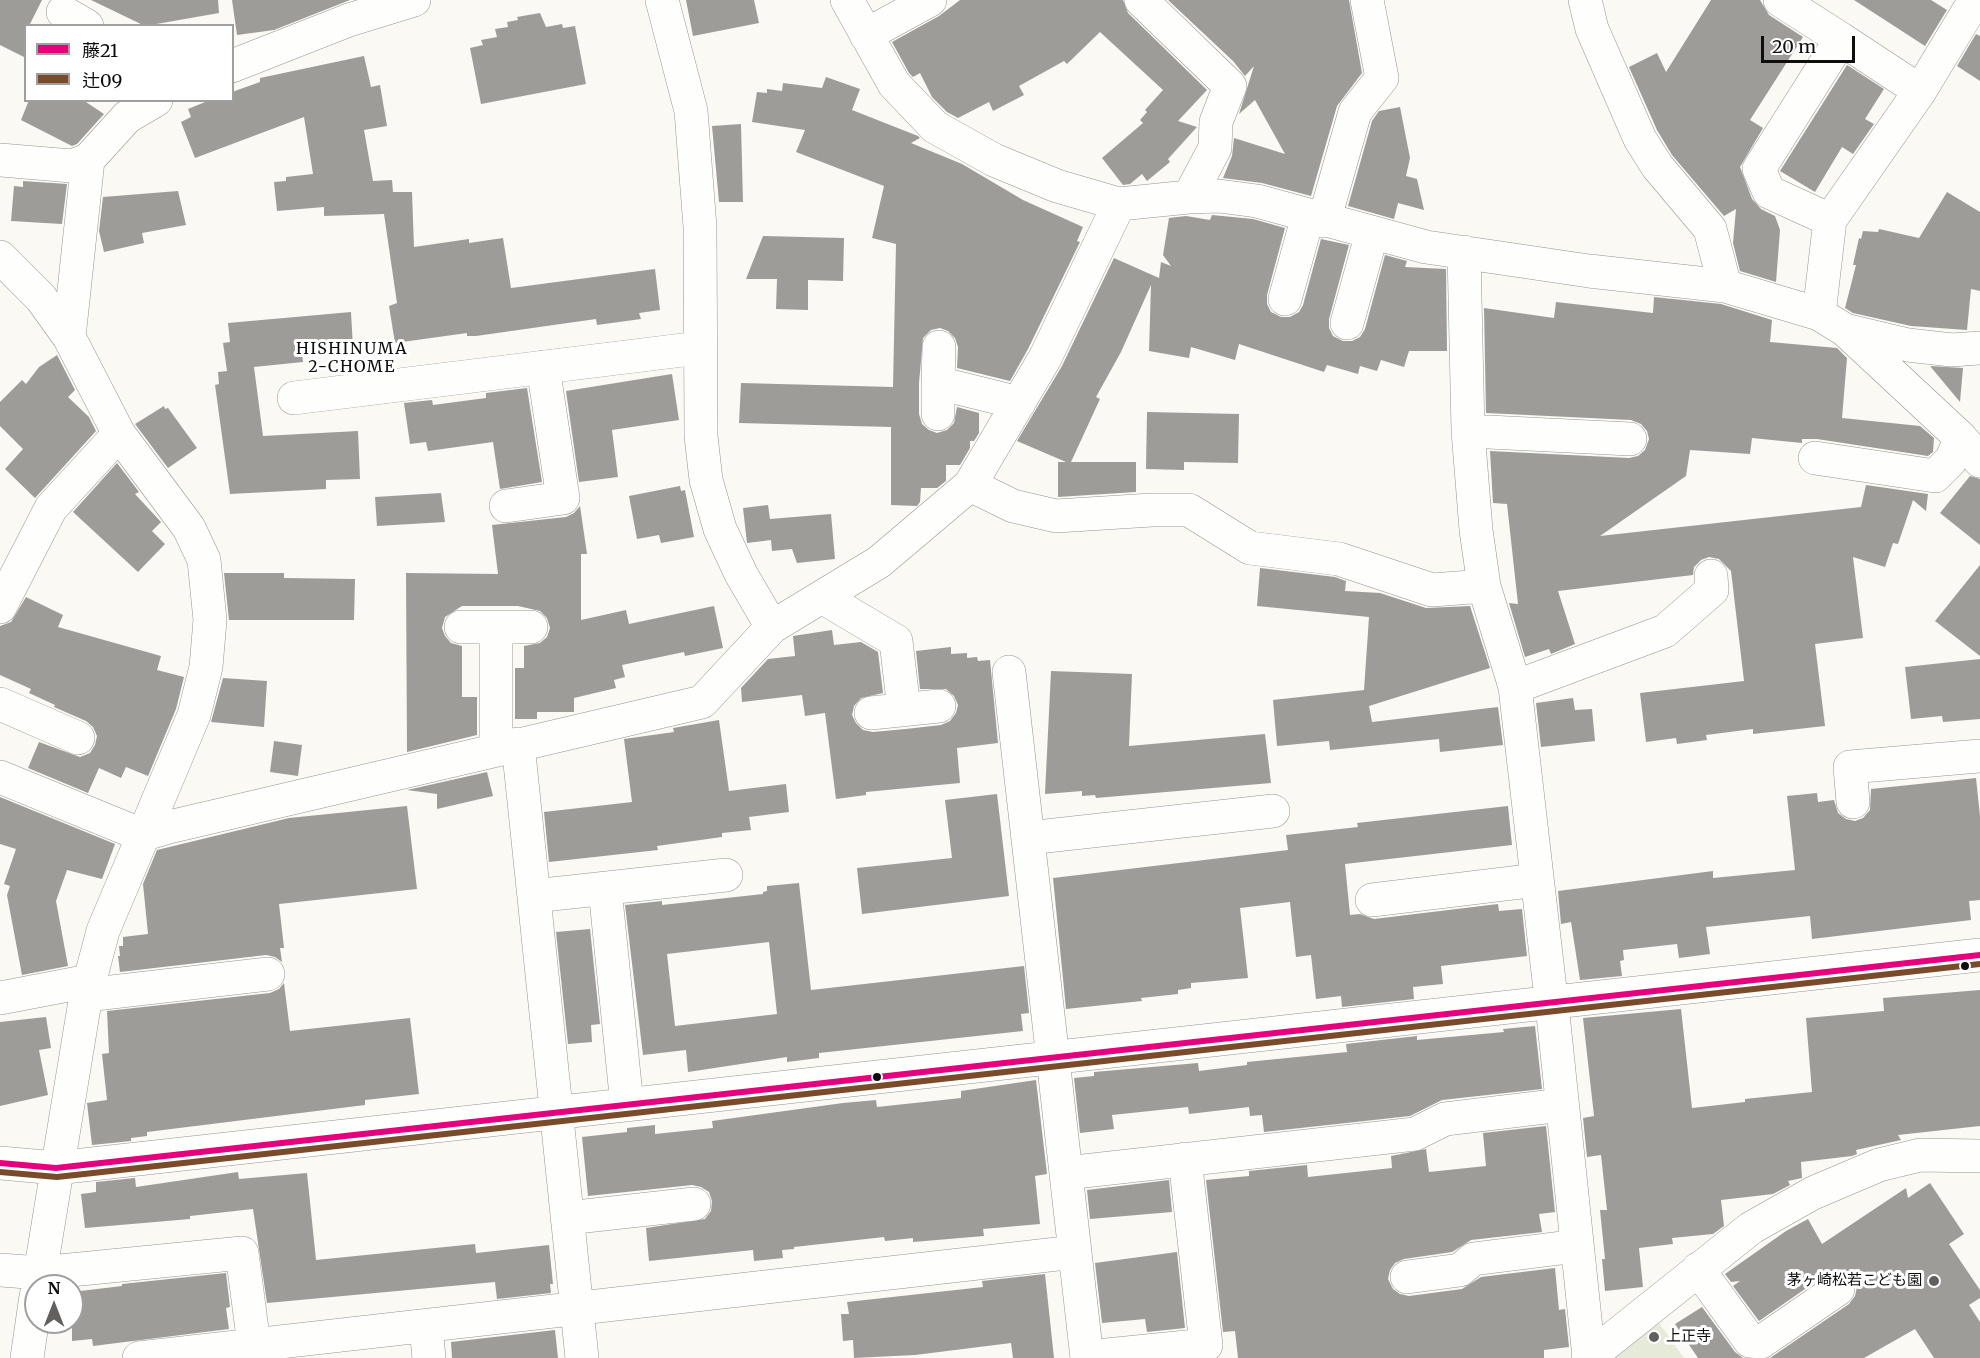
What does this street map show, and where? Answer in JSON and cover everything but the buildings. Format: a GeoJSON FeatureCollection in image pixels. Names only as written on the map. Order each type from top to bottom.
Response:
{"type":"FeatureCollection","features":[{"type":"Feature","properties":{"kind":"street"},"geometry":{"type":"LineString","coordinates":[[234,65],[347,10],[414,0]]}},
{"type":"Feature","properties":{"kind":"street"},"geometry":{"type":"LineString","coordinates":[[662,0],[691,111],[700,227],[701,436],[706,480],[720,529],[741,574],[772,627]]}},
{"type":"Feature","properties":{"kind":"street"},"geometry":{"type":"LineString","coordinates":[[847,0],[894,84],[935,128],[994,160],[1057,186],[1119,204],[1189,196],[1220,196],[1257,201],[1372,233],[1464,252],[1589,271],[1725,286],[1908,345],[1952,350],[1980,348]]}},
{"type":"Feature","properties":{"kind":"street"},"geometry":{"type":"LineString","coordinates":[[866,35],[930,0]]}},
{"type":"Feature","properties":{"kind":"street"},"geometry":{"type":"LineString","coordinates":[[1141,0],[1230,86],[1216,122],[1215,148],[1189,196]]}},
{"type":"Feature","properties":{"kind":"street"},"geometry":{"type":"LineString","coordinates":[[1285,299],[1355,112],[1382,78],[1367,0]]}},
{"type":"Feature","properties":{"kind":"street"},"geometry":{"type":"LineString","coordinates":[[1585,0],[1592,29],[1640,139],[1657,166],[1710,229],[1725,286]]}},
{"type":"Feature","properties":{"kind":"street"},"geometry":{"type":"LineString","coordinates":[[1780,0],[1920,91]]}},
{"type":"Feature","properties":{"kind":"street"},"geometry":{"type":"LineString","coordinates":[[1815,458],[1935,476],[1951,460],[1971,449],[1832,322],[1830,220],[1920,91],[1975,0]]}},
{"type":"Feature","properties":{"kind":"street"},"geometry":{"type":"LineString","coordinates":[[1830,220],[1769,192],[1759,169],[1841,39]]}},
{"type":"Feature","properties":{"kind":"street"},"geometry":{"type":"LineString","coordinates":[[69,337],[88,160],[125,109],[149,102]]}},
{"type":"Feature","properties":{"kind":"street"},"geometry":{"type":"LineString","coordinates":[[0,160],[72,166],[88,160]]}},
{"type":"Feature","properties":{"kind":"street"},"geometry":{"type":"LineString","coordinates":[[0,777],[142,835],[702,702],[772,627],[879,562],[970,485],[1045,358],[1119,204]]}},
{"type":"Feature","properties":{"kind":"street"},"geometry":{"type":"LineString","coordinates":[[1347,323],[1372,233]]}},
{"type":"Feature","properties":{"kind":"street"},"geometry":{"type":"LineString","coordinates":[[1464,252],[1467,431],[1484,586],[1515,687],[1588,1358]]}},
{"type":"Feature","properties":{"kind":"street"},"geometry":{"type":"LineString","coordinates":[[0,257],[41,298],[69,337],[119,434],[189,528],[204,560],[210,620],[206,667],[194,715],[103,931],[88,988],[40,1274]]}},
{"type":"Feature","properties":{"kind":"street"},"geometry":{"type":"LineString","coordinates":[[939,347],[938,399],[1019,403]]}},
{"type":"Feature","properties":{"kind":"street"},"geometry":{"type":"LineString","coordinates":[[294,398],[699,348]]}},
{"type":"Feature","properties":{"kind":"street"},"geometry":{"type":"LineString","coordinates":[[506,506],[563,498],[543,368]]}},
{"type":"Feature","properties":{"kind":"street"},"geometry":{"type":"LineString","coordinates":[[1467,431],[1630,439]]}},
{"type":"Feature","properties":{"kind":"street"},"geometry":{"type":"LineString","coordinates":[[0,607],[51,508],[119,434]]}},
{"type":"Feature","properties":{"kind":"street"},"geometry":{"type":"LineString","coordinates":[[970,485],[1013,506],[1056,516],[1189,510],[1250,548],[1339,559],[1432,590],[1484,586]]}},
{"type":"Feature","properties":{"kind":"street"},"geometry":{"type":"LineString","coordinates":[[1515,687],[1665,631],[1712,590],[1711,576]]}},
{"type":"Feature","properties":{"kind":"street"},"geometry":{"type":"LineString","coordinates":[[822,597],[896,641],[904,710]]}},
{"type":"Feature","properties":{"kind":"street"},"geometry":{"type":"LineString","coordinates":[[460,627],[531,627]]}},
{"type":"Feature","properties":{"kind":"street"},"geometry":{"type":"LineString","coordinates":[[496,627],[507,747],[534,897],[582,1358]]}},
{"type":"Feature","properties":{"kind":"street"},"geometry":{"type":"LineString","coordinates":[[1009,672],[1087,1358],[1206,1345],[1185,1159]]}},
{"type":"Feature","properties":{"kind":"street"},"geometry":{"type":"LineString","coordinates":[[0,704],[78,738]]}},
{"type":"Feature","properties":{"kind":"street"},"geometry":{"type":"LineString","coordinates":[[871,713],[939,706]]}},
{"type":"Feature","properties":{"kind":"street"},"geometry":{"type":"LineString","coordinates":[[1853,802],[1850,767],[1980,756]]}},
{"type":"Feature","properties":{"kind":"street"},"geometry":{"type":"LineString","coordinates":[[1028,838],[1274,811]]}},
{"type":"Feature","properties":{"kind":"street"},"geometry":{"type":"LineString","coordinates":[[534,897],[726,875]]}},
{"type":"Feature","properties":{"kind":"street"},"geometry":{"type":"LineString","coordinates":[[1372,900],[1537,880]]}},
{"type":"Feature","properties":{"kind":"street"},"geometry":{"type":"LineString","coordinates":[[605,889],[627,1105]]}},
{"type":"Feature","properties":{"kind":"street"},"geometry":{"type":"LineString","coordinates":[[0,1163],[56,1168],[1980,955]]}},
{"type":"Feature","properties":{"kind":"street"},"geometry":{"type":"LineString","coordinates":[[0,998],[88,988],[268,974]]}},
{"type":"Feature","properties":{"kind":"street"},"geometry":{"type":"LineString","coordinates":[[1066,1173],[1415,1134],[1445,1119],[1562,1105]]}},
{"type":"Feature","properties":{"kind":"street"},"geometry":{"type":"LineString","coordinates":[[1588,1358],[1751,1228],[1813,1193],[1879,1166],[1920,1155],[1980,1156]]}},
{"type":"Feature","properties":{"kind":"street"},"geometry":{"type":"LineString","coordinates":[[567,1218],[694,1204]]}},
{"type":"Feature","properties":{"kind":"street"},"geometry":{"type":"LineString","coordinates":[[1407,1277],[1460,1270],[1473,1259],[1577,1246]]}},
{"type":"Feature","properties":{"kind":"street"},"geometry":{"type":"LineString","coordinates":[[139,1358],[254,1345],[428,1342],[577,1310],[1075,1252]]}},
{"type":"Feature","properties":{"kind":"street"},"geometry":{"type":"LineString","coordinates":[[84,1278],[242,1253],[254,1345]]}},
{"type":"Feature","properties":{"kind":"street"},"geometry":{"type":"LineString","coordinates":[[1698,1269],[1750,1341],[1761,1342],[1838,1289]]}},
{"type":"Feature","properties":{"kind":"street"},"geometry":{"type":"LineString","coordinates":[[0,1270],[24,1279]]}},
{"type":"Feature","properties":{"kind":"street"},"geometry":{"type":"LineString","coordinates":[[27,1358],[31,1334]]}},
{"type":"Feature","properties":{"kind":"green space","name":"上正寺"},"geometry":{"type":"Polygon","coordinates":[[[1659,1323],[1684,1358],[1613,1358],[1659,1323]]]}},
{"type":"Feature","properties":{"kind":"transit line","name":"藤21"},"geometry":{"type":"LineString","coordinates":[[0,1163],[56,1168],[1980,955]]}},
{"type":"Feature","properties":{"kind":"transit line","name":"辻09"},"geometry":{"type":"LineString","coordinates":[[0,1172],[57,1177],[1980,964]]}},
{"type":"Feature","properties":{"kind":"place","name":"茅ヶ崎松若こども園"},"geometry":{"type":"Point","coordinates":[1934,1281]}},
{"type":"Feature","properties":{"kind":"place","name":"上正寺"},"geometry":{"type":"Point","coordinates":[1654,1337]}},
{"type":"Feature","properties":{"kind":"district","name":"HISHINUMA 2-CHOME"},"geometry":{"type":"Point","coordinates":[352,358]}}]}
